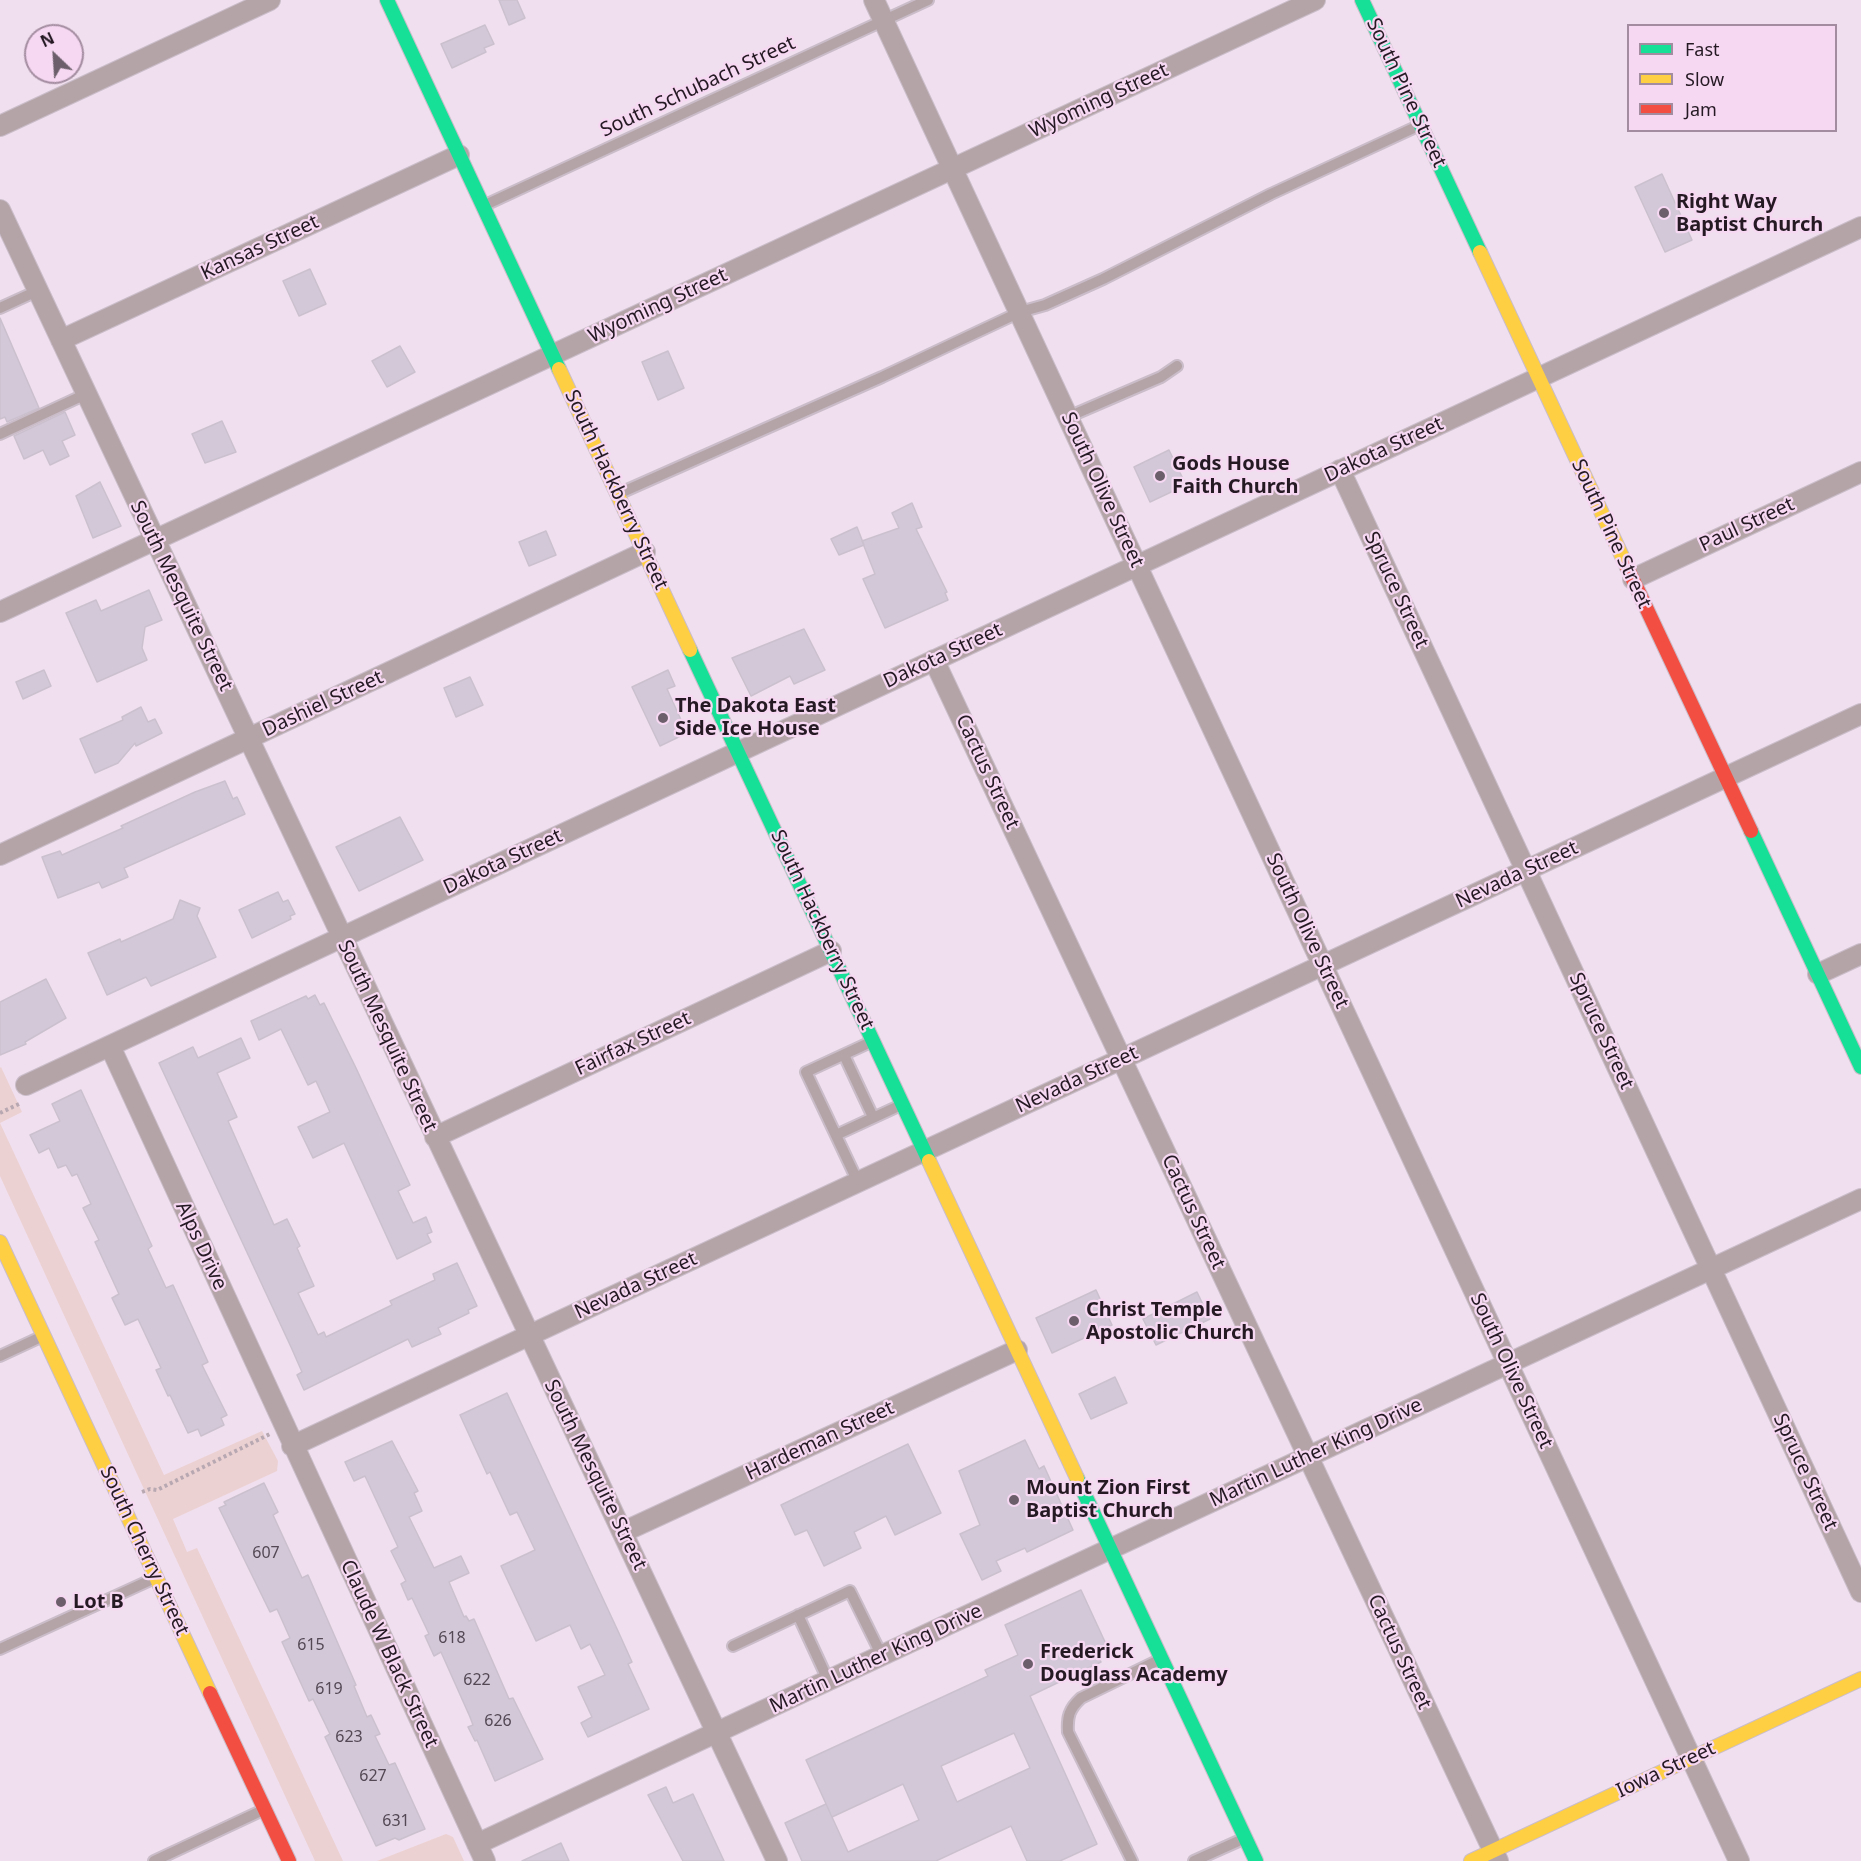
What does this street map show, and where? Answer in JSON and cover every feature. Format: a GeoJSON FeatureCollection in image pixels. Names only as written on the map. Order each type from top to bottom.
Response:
{"type":"FeatureCollection","features":[{"type":"Feature","properties":{"kind":"main road","name":"South Hackberry Street"},"geometry":{"type":"LineString","coordinates":[[387,0],[1256,1861]]}},
{"type":"Feature","properties":{"kind":"main road","name":"South Pine Street"},"geometry":{"type":"LineString","coordinates":[[1362,0],[1861,1067]]}},
{"type":"Feature","properties":{"kind":"main road","name":"South Cherry Street"},"geometry":{"type":"LineString","coordinates":[[0,1242],[289,1861]]}},
{"type":"Feature","properties":{"kind":"main road","name":"Iowa Street"},"geometry":{"type":"LineString","coordinates":[[1471,1861],[1495,1856],[1691,1758],[1861,1679]]}},
{"type":"Feature","properties":{"kind":"street"},"geometry":{"type":"LineString","coordinates":[[0,126],[270,0]]}},
{"type":"Feature","properties":{"kind":"street","name":"South Olive Street"},"geometry":{"type":"LineString","coordinates":[[874,0],[1739,1861]]}},
{"type":"Feature","properties":{"kind":"street","name":"Wyoming Street"},"geometry":{"type":"LineString","coordinates":[[0,612],[1316,0]]}},
{"type":"Feature","properties":{"kind":"street","name":"Kansas Street"},"geometry":{"type":"LineString","coordinates":[[60,340],[459,155]]}},
{"type":"Feature","properties":{"kind":"street","name":"South Mesquite Street"},"geometry":{"type":"LineString","coordinates":[[0,210],[340,938],[777,1861]]}},
{"type":"Feature","properties":{"kind":"street","name":"Dakota Street"},"geometry":{"type":"LineString","coordinates":[[26,1085],[1861,227]]}},
{"type":"Feature","properties":{"kind":"street","name":"Spruce Street"},"geometry":{"type":"LineString","coordinates":[[1340,470],[1861,1592]]}},
{"type":"Feature","properties":{"kind":"street","name":"Paul Street"},"geometry":{"type":"LineString","coordinates":[[1633,579],[1861,472]]}},
{"type":"Feature","properties":{"kind":"street","name":"Dashiel Street"},"geometry":{"type":"LineString","coordinates":[[0,855],[645,552]]}},
{"type":"Feature","properties":{"kind":"street","name":"Cactus Street"},"geometry":{"type":"LineString","coordinates":[[934,660],[1495,1856]]}},
{"type":"Feature","properties":{"kind":"street","name":"Nevada Street"},"geometry":{"type":"LineString","coordinates":[[292,1446],[1861,714]]}},
{"type":"Feature","properties":{"kind":"street","name":"Fairfax Street"},"geometry":{"type":"LineString","coordinates":[[435,1137],[831,951]]}},
{"type":"Feature","properties":{"kind":"street"},"geometry":{"type":"LineString","coordinates":[[1818,974],[1861,954]]}},
{"type":"Feature","properties":{"kind":"street","name":"Alps Drive"},"geometry":{"type":"LineString","coordinates":[[110,1046],[292,1446]]}},
{"type":"Feature","properties":{"kind":"street","name":"Martin Luther King Drive"},"geometry":{"type":"LineString","coordinates":[[481,1853],[717,1733],[828,1680],[1861,1198]]}},
{"type":"Feature","properties":{"kind":"street","name":"Hardeman Street"},"geometry":{"type":"LineString","coordinates":[[623,1532],[1017,1350]]}},
{"type":"Feature","properties":{"kind":"street","name":"Claude W Black Street"},"geometry":{"type":"LineString","coordinates":[[292,1446],[481,1853]]}},
{"type":"Feature","properties":{"kind":"lane","name":"South Schubach Street"},"geometry":{"type":"LineString","coordinates":[[483,206],[928,0]]}},
{"type":"Feature","properties":{"kind":"lane"},"geometry":{"type":"LineString","coordinates":[[618,494],[882,377],[1020,312],[1045,305],[1103,279],[1271,194],[1420,125]]}},
{"type":"Feature","properties":{"kind":"lane"},"geometry":{"type":"LineString","coordinates":[[0,308],[37,291]]}},
{"type":"Feature","properties":{"kind":"lane"},"geometry":{"type":"LineString","coordinates":[[1068,417],[1161,377],[1178,366]]}},
{"type":"Feature","properties":{"kind":"lane"},"geometry":{"type":"LineString","coordinates":[[0,434],[86,394]]}},
{"type":"Feature","properties":{"kind":"lane"},"geometry":{"type":"LineString","coordinates":[[858,1182],[806,1072],[873,1041]]}},
{"type":"Feature","properties":{"kind":"lane"},"geometry":{"type":"LineString","coordinates":[[844,1055],[873,1117]]}},
{"type":"Feature","properties":{"kind":"lane"},"geometry":{"type":"LineString","coordinates":[[836,1135],[902,1104]]}},
{"type":"Feature","properties":{"kind":"lane"},"geometry":{"type":"LineString","coordinates":[[0,1276],[13,1270]]}},
{"type":"Feature","properties":{"kind":"lane"},"geometry":{"type":"LineString","coordinates":[[0,1356],[44,1336]]}},
{"type":"Feature","properties":{"kind":"lane"},"geometry":{"type":"LineString","coordinates":[[0,1650],[157,1578]]}},
{"type":"Feature","properties":{"kind":"lane"},"geometry":{"type":"LineString","coordinates":[[733,1646],[850,1591],[882,1656]]}},
{"type":"Feature","properties":{"kind":"lane"},"geometry":{"type":"LineString","coordinates":[[798,1615],[828,1680]]}},
{"type":"Feature","properties":{"kind":"lane"},"geometry":{"type":"LineString","coordinates":[[1132,1861],[1068,1732],[1068,1719],[1071,1707],[1081,1698],[1162,1659]]}},
{"type":"Feature","properties":{"kind":"lane"},"geometry":{"type":"LineString","coordinates":[[154,1861],[265,1810]]}},
{"type":"Feature","properties":{"kind":"lane"},"geometry":{"type":"LineString","coordinates":[[1194,1861],[1245,1838]]}},
{"type":"Feature","properties":{"kind":"path"},"geometry":{"type":"LineString","coordinates":[[141,1493],[150,1489],[157,1490],[207,1467],[211,1461],[284,1428]]}},
{"type":"Feature","properties":{"kind":"shaded area"},"geometry":{"type":"Polygon","coordinates":[[[1,1067],[22,1112],[0,1123],[0,1068],[1,1067]]]}},
{"type":"Feature","properties":{"kind":"shaded area"},"geometry":{"type":"Polygon","coordinates":[[[0,1123],[164,1475],[262,1431],[278,1461],[277,1471],[173,1519],[187,1552],[197,1548],[343,1861],[315,1861],[0,1176],[0,1123]]]}},
{"type":"Feature","properties":{"kind":"shaded area"},"geometry":{"type":"Polygon","coordinates":[[[446,1834],[453,1837],[464,1861],[377,1861],[446,1834]]]}},
{"type":"Feature","properties":{"kind":"building"},"geometry":{"type":"Polygon","coordinates":[[[499,0],[517,0],[525,18],[509,25],[499,0]]]}},
{"type":"Feature","properties":{"kind":"building"},"geometry":{"type":"Polygon","coordinates":[[[485,25],[494,44],[484,48],[486,52],[452,68],[441,44],[485,25]]]}},
{"type":"Feature","properties":{"kind":"building","name":"Right Way Baptist Church"},"geometry":{"type":"Polygon","coordinates":[[[1662,174],[1692,240],[1665,252],[1635,187],[1662,174]]]}},
{"type":"Feature","properties":{"kind":"building"},"geometry":{"type":"Polygon","coordinates":[[[310,269],[326,304],[299,316],[283,281],[310,269]]]}},
{"type":"Feature","properties":{"kind":"building"},"geometry":{"type":"Polygon","coordinates":[[[0,318],[39,408],[7,422],[5,417],[0,419],[0,318]]]}},
{"type":"Feature","properties":{"kind":"building"},"geometry":{"type":"Polygon","coordinates":[[[400,346],[415,372],[387,387],[372,361],[400,346]]]}},
{"type":"Feature","properties":{"kind":"building"},"geometry":{"type":"Polygon","coordinates":[[[668,351],[684,388],[658,400],[642,362],[668,351]]]}},
{"type":"Feature","properties":{"kind":"building"},"geometry":{"type":"Polygon","coordinates":[[[65,412],[75,435],[62,441],[69,456],[50,465],[43,450],[24,459],[14,436],[65,412]]]}},
{"type":"Feature","properties":{"kind":"building"},"geometry":{"type":"Polygon","coordinates":[[[222,421],[236,452],[205,463],[192,434],[222,421]]]}},
{"type":"Feature","properties":{"kind":"building","name":"Gods House Faith Church"},"geometry":{"type":"Polygon","coordinates":[[[1169,450],[1186,485],[1150,502],[1134,467],[1169,450]]]}},
{"type":"Feature","properties":{"kind":"building"},"geometry":{"type":"Polygon","coordinates":[[[100,482],[121,526],[93,538],[76,496],[100,482]]]}},
{"type":"Feature","properties":{"kind":"building"},"geometry":{"type":"Polygon","coordinates":[[[912,503],[922,527],[916,529],[947,592],[945,593],[948,600],[885,628],[863,579],[875,574],[862,541],[899,528],[892,513],[912,503]]]}},
{"type":"Feature","properties":{"kind":"building"},"geometry":{"type":"Polygon","coordinates":[[[857,527],[864,545],[839,555],[831,539],[857,527]]]}},
{"type":"Feature","properties":{"kind":"building"},"geometry":{"type":"Polygon","coordinates":[[[546,531],[556,555],[529,566],[519,542],[546,531]]]}},
{"type":"Feature","properties":{"kind":"building"},"geometry":{"type":"Polygon","coordinates":[[[149,590],[162,620],[145,627],[142,648],[147,660],[97,682],[66,613],[96,600],[101,611],[149,590]]]}},
{"type":"Feature","properties":{"kind":"building"},"geometry":{"type":"Polygon","coordinates":[[[804,629],[825,670],[794,684],[790,676],[751,696],[732,658],[804,629]]]}},
{"type":"Feature","properties":{"kind":"building"},"geometry":{"type":"Polygon","coordinates":[[[44,670],[51,686],[23,699],[16,682],[44,670]]]}},
{"type":"Feature","properties":{"kind":"building","name":"The Dakota East Side Ice House"},"geometry":{"type":"Polygon","coordinates":[[[668,670],[675,686],[667,689],[687,733],[660,746],[632,687],[668,670]]]}},
{"type":"Feature","properties":{"kind":"building"},"geometry":{"type":"Polygon","coordinates":[[[470,677],[483,705],[456,717],[444,688],[470,677]]]}},
{"type":"Feature","properties":{"kind":"building"},"geometry":{"type":"Polygon","coordinates":[[[141,707],[148,722],[155,719],[162,733],[136,746],[135,743],[118,763],[95,773],[80,739],[123,720],[122,717],[141,707]]]}},
{"type":"Feature","properties":{"kind":"building"},"geometry":{"type":"Polygon","coordinates":[[[225,781],[233,799],[237,797],[245,814],[124,868],[128,877],[102,888],[99,882],[58,898],[42,857],[60,851],[62,855],[195,792],[225,781]]]}},
{"type":"Feature","properties":{"kind":"building"},"geometry":{"type":"Polygon","coordinates":[[[400,817],[423,860],[359,891],[336,847],[400,817]]]}},
{"type":"Feature","properties":{"kind":"building"},"geometry":{"type":"Polygon","coordinates":[[[278,892],[283,902],[288,900],[295,914],[290,916],[291,919],[252,938],[239,910],[278,892]]]}},
{"type":"Feature","properties":{"kind":"building"},"geometry":{"type":"Polygon","coordinates":[[[180,900],[200,908],[197,916],[216,957],[151,986],[146,977],[107,995],[88,953],[120,939],[121,942],[173,919],[180,900]]]}},
{"type":"Feature","properties":{"kind":"building"},"geometry":{"type":"Polygon","coordinates":[[[46,979],[66,1018],[25,1042],[26,1044],[0,1055],[0,1002],[46,979]]]}},
{"type":"Feature","properties":{"kind":"building"},"geometry":{"type":"Polygon","coordinates":[[[315,995],[320,1005],[324,1003],[410,1185],[398,1191],[413,1223],[426,1217],[432,1232],[427,1234],[431,1242],[397,1259],[344,1143],[313,1158],[298,1127],[330,1112],[316,1081],[308,1085],[281,1029],[259,1040],[251,1021],[306,996],[308,999],[315,995]]]}},
{"type":"Feature","properties":{"kind":"building"},"geometry":{"type":"Polygon","coordinates":[[[241,1038],[250,1058],[217,1073],[237,1117],[228,1121],[274,1225],[287,1219],[300,1246],[297,1248],[314,1286],[298,1293],[318,1335],[324,1332],[326,1337],[392,1305],[390,1301],[435,1280],[433,1274],[457,1263],[477,1306],[468,1310],[469,1313],[438,1328],[441,1334],[412,1347],[408,1339],[304,1390],[297,1375],[302,1372],[291,1347],[159,1063],[193,1047],[198,1058],[241,1038]]]}},
{"type":"Feature","properties":{"kind":"building"},"geometry":{"type":"Polygon","coordinates":[[[81,1090],[152,1246],[148,1249],[166,1288],[173,1285],[208,1362],[202,1365],[227,1415],[221,1418],[224,1425],[201,1436],[198,1429],[188,1433],[170,1395],[168,1396],[156,1370],[161,1368],[138,1319],[125,1325],[112,1298],[119,1294],[95,1242],[99,1240],[83,1208],[91,1204],[77,1174],[72,1176],[66,1165],[58,1168],[49,1148],[39,1153],[30,1135],[60,1121],[52,1104],[81,1090]]]}},
{"type":"Feature","properties":{"kind":"building","name":"Christ Temple Apostolic Church"},"geometry":{"type":"Polygon","coordinates":[[[1096,1290],[1112,1325],[1052,1353],[1036,1318],[1096,1290]]]}},
{"type":"Feature","properties":{"kind":"building"},"geometry":{"type":"Polygon","coordinates":[[[1197,1292],[1210,1319],[1156,1345],[1143,1319],[1197,1292]]]}},
{"type":"Feature","properties":{"kind":"building"},"geometry":{"type":"Polygon","coordinates":[[[1115,1377],[1127,1403],[1091,1419],[1079,1394],[1115,1377]]]}},
{"type":"Feature","properties":{"kind":"building"},"geometry":{"type":"Polygon","coordinates":[[[507,1393],[632,1662],[628,1664],[649,1709],[588,1737],[581,1723],[592,1717],[578,1687],[605,1675],[590,1644],[581,1649],[570,1625],[536,1641],[501,1566],[535,1550],[517,1512],[510,1515],[490,1472],[487,1474],[460,1415],[507,1393]]]}},
{"type":"Feature","properties":{"kind":"building","name":"Mount Zion First Baptist Church"},"geometry":{"type":"Polygon","coordinates":[[[1025,1440],[1039,1469],[1044,1466],[1073,1530],[1027,1552],[1025,1548],[996,1561],[1001,1571],[982,1580],[960,1534],[980,1525],[959,1471],[1025,1440]]]}},
{"type":"Feature","properties":{"kind":"building"},"geometry":{"type":"Polygon","coordinates":[[[392,1441],[418,1491],[414,1493],[422,1511],[409,1517],[434,1568],[461,1556],[469,1573],[449,1582],[464,1617],[466,1616],[469,1621],[474,1619],[509,1699],[513,1698],[543,1759],[495,1781],[477,1740],[475,1741],[468,1727],[473,1725],[441,1652],[434,1656],[425,1636],[429,1634],[412,1598],[408,1600],[401,1584],[406,1581],[391,1551],[398,1547],[365,1476],[354,1481],[345,1462],[392,1441]]]}},
{"type":"Feature","properties":{"kind":"building"},"geometry":{"type":"Polygon","coordinates":[[[908,1444],[941,1513],[895,1535],[886,1516],[854,1532],[861,1548],[824,1566],[807,1530],[795,1535],[781,1505],[908,1444]]]}},
{"type":"Feature","properties":{"kind":"building"},"geometry":{"type":"Polygon","coordinates":[[[264,1483],[278,1512],[273,1515],[302,1578],[308,1575],[356,1685],[354,1686],[367,1717],[371,1715],[380,1734],[375,1736],[389,1765],[395,1763],[425,1829],[399,1840],[395,1838],[376,1846],[325,1737],[330,1734],[313,1699],[309,1701],[282,1642],[290,1638],[277,1609],[270,1612],[219,1508],[226,1505],[224,1502],[264,1483]]]}},
{"type":"Feature","properties":{"kind":"building"},"geometry":{"type":"Polygon","coordinates":[[[1081,1590],[1106,1644],[1095,1649],[1101,1662],[1030,1696],[1097,1844],[1060,1861],[1027,1861],[1011,1826],[936,1861],[802,1861],[785,1823],[826,1804],[848,1852],[919,1820],[903,1784],[832,1817],[806,1760],[988,1676],[985,1670],[1018,1655],[1005,1625],[1081,1590]],[[1014,1733],[941,1766],[957,1802],[1030,1768],[1014,1733]]]}},
{"type":"Feature","properties":{"kind":"building"},"geometry":{"type":"Polygon","coordinates":[[[666,1787],[673,1803],[693,1794],[724,1861],[683,1861],[648,1795],[666,1787]]]}},
{"type":"Feature","properties":{"kind":"building"},"geometry":{"type":"Polygon","coordinates":[[[561,1843],[569,1861],[522,1861],[561,1843]]]}},
{"type":"Feature","properties":{"kind":"traffic: fast"},"geometry":{"type":"LineString","coordinates":[[387,0],[559,369]]}},
{"type":"Feature","properties":{"kind":"traffic: fast"},"geometry":{"type":"LineString","coordinates":[[1362,0],[1480,252]]}},
{"type":"Feature","properties":{"kind":"traffic: fast"},"geometry":{"type":"LineString","coordinates":[[690,650],[929,1161]]}},
{"type":"Feature","properties":{"kind":"traffic: fast"},"geometry":{"type":"LineString","coordinates":[[1751,831],[1861,1067]]}},
{"type":"Feature","properties":{"kind":"traffic: fast"},"geometry":{"type":"LineString","coordinates":[[1077,1478],[1256,1861]]}},
{"type":"Feature","properties":{"kind":"traffic: slow"},"geometry":{"type":"LineString","coordinates":[[1480,252],[1627,567]]}},
{"type":"Feature","properties":{"kind":"traffic: slow"},"geometry":{"type":"LineString","coordinates":[[559,369],[690,650]]}},
{"type":"Feature","properties":{"kind":"traffic: slow"},"geometry":{"type":"LineString","coordinates":[[929,1161],[1077,1478]]}},
{"type":"Feature","properties":{"kind":"traffic: slow"},"geometry":{"type":"LineString","coordinates":[[0,1242],[210,1693]]}},
{"type":"Feature","properties":{"kind":"traffic: slow"},"geometry":{"type":"LineString","coordinates":[[1471,1861],[1861,1679]]}},
{"type":"Feature","properties":{"kind":"traffic: jam"},"geometry":{"type":"LineString","coordinates":[[1627,567],[1751,831]]}},
{"type":"Feature","properties":{"kind":"traffic: jam"},"geometry":{"type":"LineString","coordinates":[[210,1693],[289,1861]]}},
{"type":"Feature","properties":{"kind":"place","name":"Right Way Baptist Church"},"geometry":{"type":"Point","coordinates":[1664,213]}},
{"type":"Feature","properties":{"kind":"place","name":"Gods House Faith Church"},"geometry":{"type":"Point","coordinates":[1160,476]}},
{"type":"Feature","properties":{"kind":"place","name":"The Dakota East Side Ice House"},"geometry":{"type":"Point","coordinates":[663,718]}},
{"type":"Feature","properties":{"kind":"place","name":"Christ Temple Apostolic Church"},"geometry":{"type":"Point","coordinates":[1074,1321]}},
{"type":"Feature","properties":{"kind":"place","name":"Mount Zion First Baptist Church"},"geometry":{"type":"Point","coordinates":[1014,1500]}},
{"type":"Feature","properties":{"kind":"place","name":"Lot B"},"geometry":{"type":"Point","coordinates":[61,1602]}},
{"type":"Feature","properties":{"kind":"place","name":"Frederick Douglass Academy"},"geometry":{"type":"Point","coordinates":[1028,1664]}}]}
